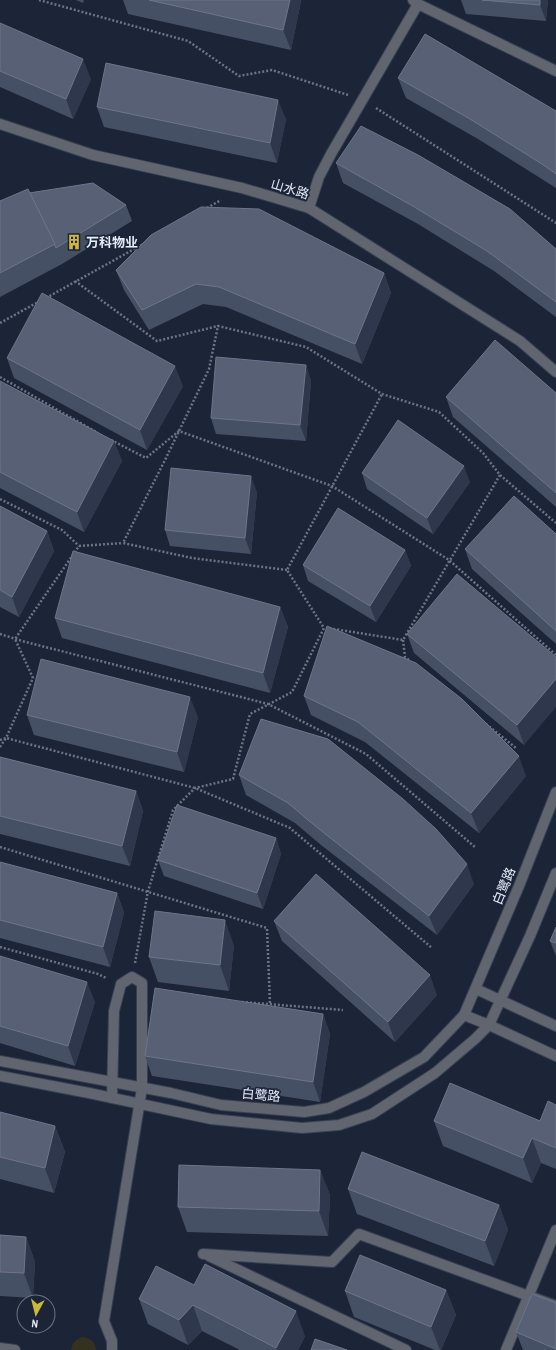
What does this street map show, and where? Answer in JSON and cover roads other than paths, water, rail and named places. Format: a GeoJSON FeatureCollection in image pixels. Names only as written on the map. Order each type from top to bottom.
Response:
{"type":"FeatureCollection","features":[{"type":"Feature","properties":{"kind":"street"},"geometry":{"type":"LineString","coordinates":[[309,208],[319,178],[331,154],[415,2],[556,71]]}},
{"type":"Feature","properties":{"kind":"street","name":"山水路"},"geometry":{"type":"LineString","coordinates":[[0,124],[93,155],[242,188],[309,208],[520,341],[556,372]]}},
{"type":"Feature","properties":{"kind":"street","name":"白鹭路"},"geometry":{"type":"LineString","coordinates":[[0,1061],[171,1093],[221,1105],[304,1112],[329,1108],[364,1092],[424,1057],[464,1015],[556,792]]}},
{"type":"Feature","properties":{"kind":"street"},"geometry":{"type":"LineString","coordinates":[[0,1076],[211,1119],[302,1128],[339,1125],[372,1114],[435,1073],[489,1025],[530,936],[556,873]]}},
{"type":"Feature","properties":{"kind":"street"},"geometry":{"type":"LineString","coordinates":[[112,1098],[114,1011],[121,984],[132,977],[142,983],[142,1088],[104,1321],[112,1341],[112,1350]]}},
{"type":"Feature","properties":{"kind":"street"},"geometry":{"type":"LineString","coordinates":[[476,989],[556,1026]]}},
{"type":"Feature","properties":{"kind":"street"},"geometry":{"type":"LineString","coordinates":[[464,1015],[556,1056]]}},
{"type":"Feature","properties":{"kind":"street"},"geometry":{"type":"LineString","coordinates":[[506,1350],[556,1230]]}},
{"type":"Feature","properties":{"kind":"street"},"geometry":{"type":"LineString","coordinates":[[406,1350],[203,1254],[332,1262],[359,1234],[556,1306]]}},
{"type":"Feature","properties":{"kind":"street"},"geometry":{"type":"LineString","coordinates":[[0,1348],[15,1350]]}},
{"type":"Feature","properties":{"kind":"place","name":"万科物业"},"geometry":{"type":"Point","coordinates":[74,242]}}]}
